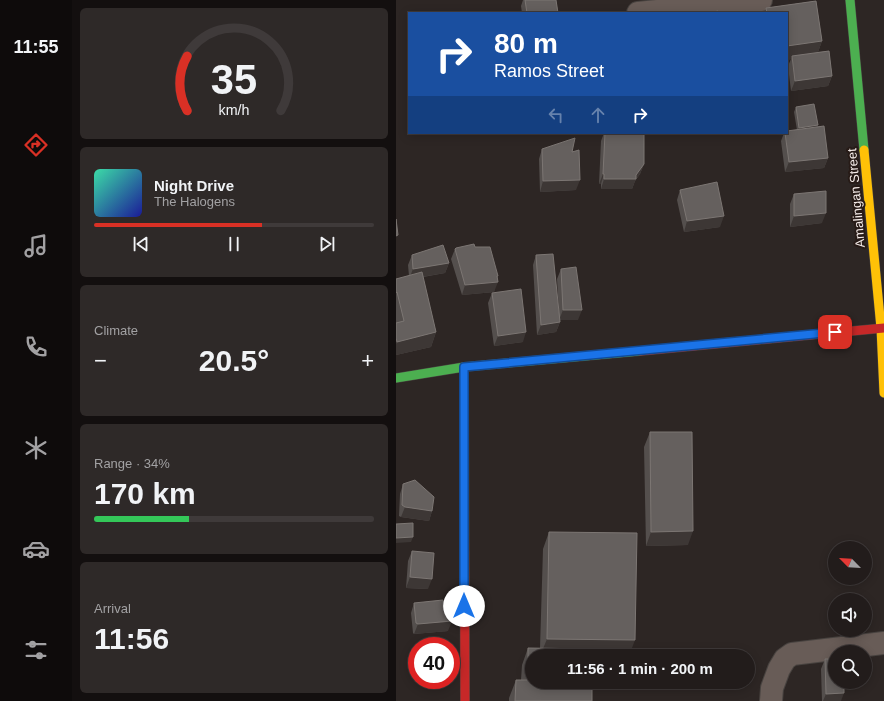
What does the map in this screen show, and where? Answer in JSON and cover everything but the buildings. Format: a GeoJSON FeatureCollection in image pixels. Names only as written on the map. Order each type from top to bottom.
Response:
{"type":"FeatureCollection","features":[{"type":"Feature","properties":{"kind":"street"},"geometry":{"type":"LineString","coordinates":[[647,12],[761,0]]}},
{"type":"Feature","properties":{"kind":"street","name":"Amalingan Street"},"geometry":{"type":"LineString","coordinates":[[850,0],[882,328],[884,393]]}},
{"type":"Feature","properties":{"kind":"street"},"geometry":{"type":"LineString","coordinates":[[396,378],[464,367],[882,328]]}},
{"type":"Feature","properties":{"kind":"street"},"geometry":{"type":"LineString","coordinates":[[464,367],[465,701]]}},
{"type":"Feature","properties":{"kind":"street"},"geometry":{"type":"LineString","coordinates":[[771,701],[772,688],[779,669],[785,659],[792,654],[884,643]]}},
{"type":"Feature","properties":{"kind":"traffic: fast"},"geometry":{"type":"LineString","coordinates":[[850,0],[864,150]]}},
{"type":"Feature","properties":{"kind":"traffic: fast"},"geometry":{"type":"LineString","coordinates":[[396,378],[464,367],[640,351]]}},
{"type":"Feature","properties":{"kind":"traffic: slow"},"geometry":{"type":"LineString","coordinates":[[864,150],[881,328],[884,393]]}},
{"type":"Feature","properties":{"kind":"traffic: jam"},"geometry":{"type":"LineString","coordinates":[[640,351],[884,328]]}},
{"type":"Feature","properties":{"kind":"traffic: jam"},"geometry":{"type":"LineString","coordinates":[[464,367],[465,701]]}},
{"type":"Feature","properties":{"kind":"route"},"geometry":{"type":"LineString","coordinates":[[464,606],[464,367],[835,332]]}}]}
